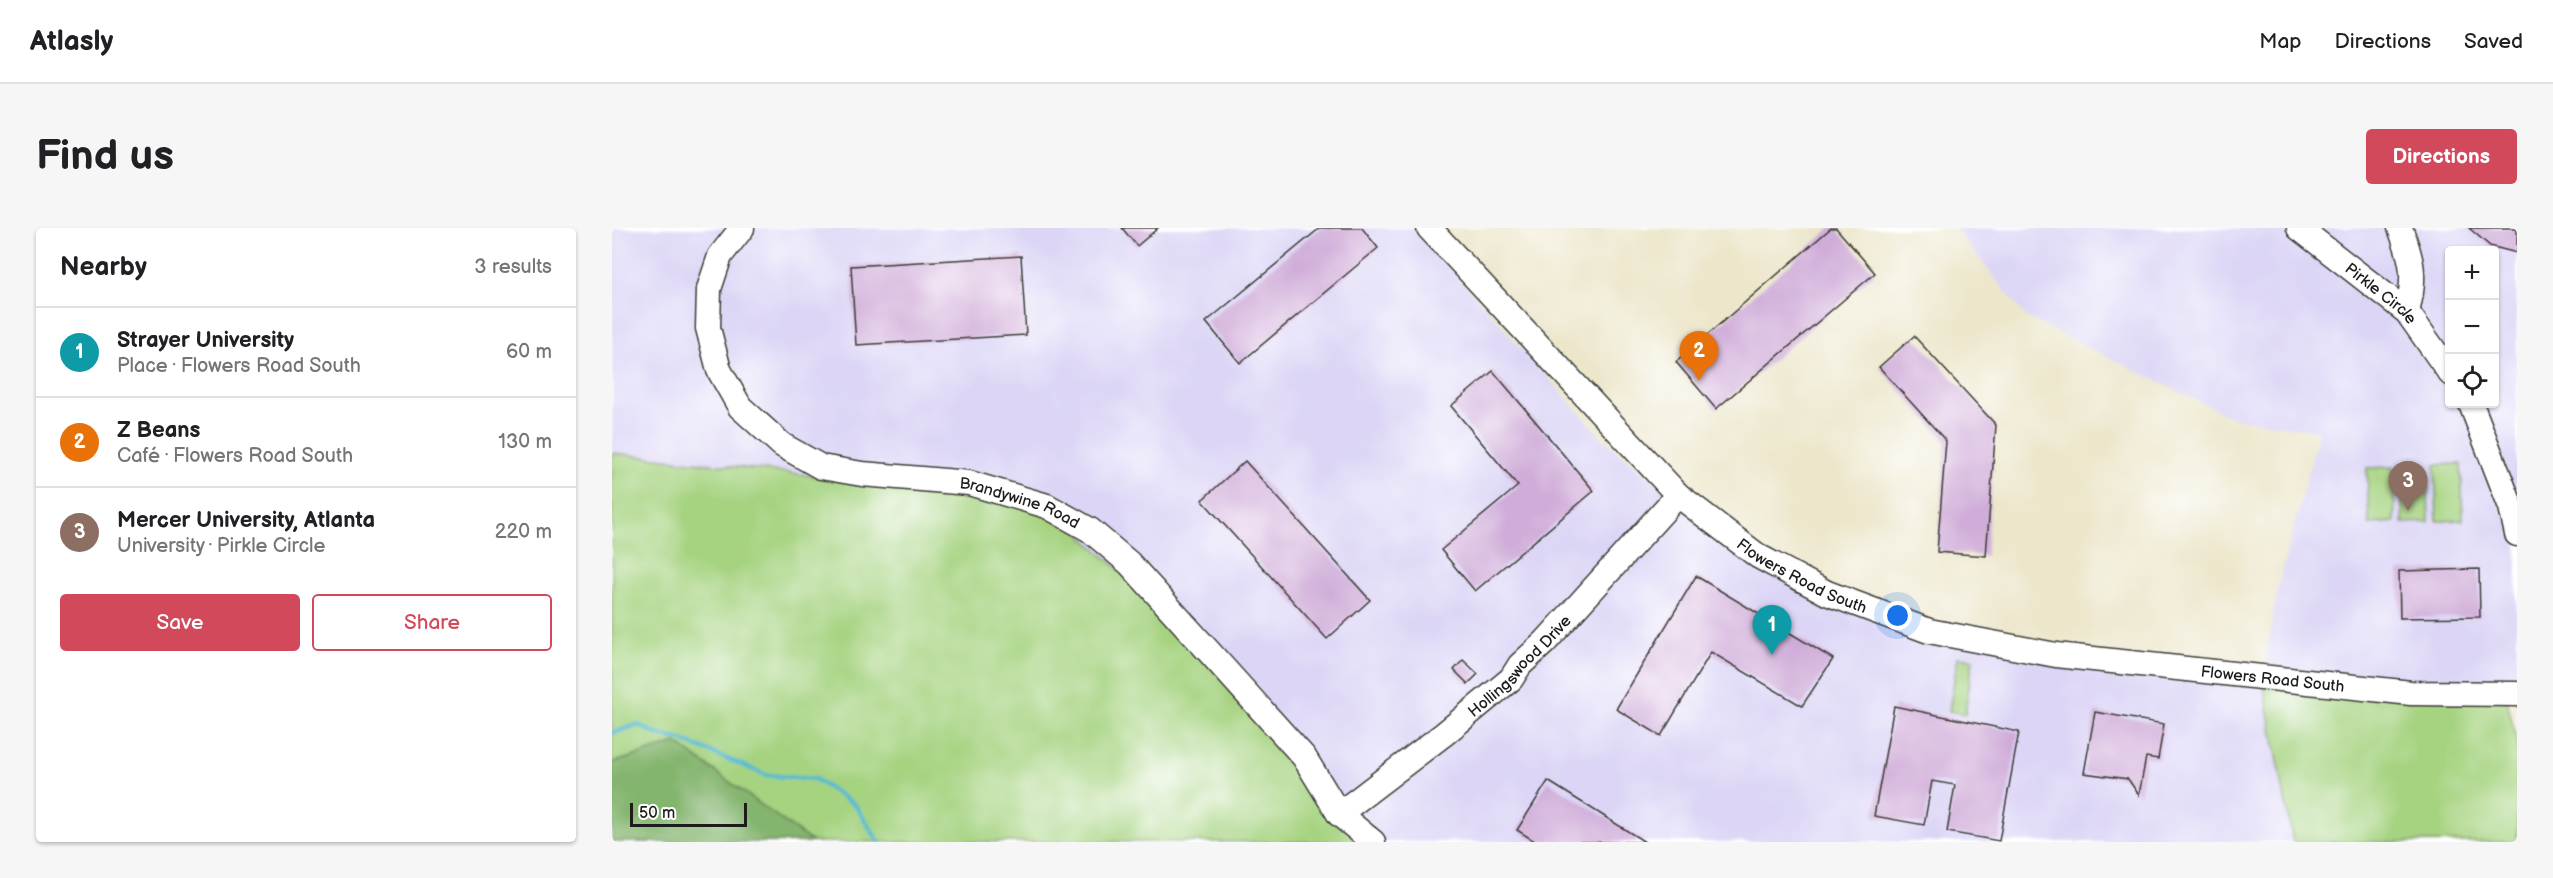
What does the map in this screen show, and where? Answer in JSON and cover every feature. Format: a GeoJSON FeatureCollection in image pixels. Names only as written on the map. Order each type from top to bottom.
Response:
{"type":"FeatureCollection","features":[{"type":"Feature","properties":{"kind":"street","name":"Brandywine Road"},"geometry":{"type":"LineString","coordinates":[[742,228],[720,256],[709,289],[708,328],[719,370],[740,407],[782,444],[820,467],[862,474],[969,483],[1047,506],[1090,530],[1130,563],[1304,757],[1339,814],[1373,842]]}},
{"type":"Feature","properties":{"kind":"street","name":"Flowers Road South"},"geometry":{"type":"LineString","coordinates":[[1429,228],[1678,495],[1768,561],[1827,593],[1929,631],[2056,656],[2411,693],[2517,694]]}},
{"type":"Feature","properties":{"kind":"street","name":"Pirkle Circle"},"geometry":{"type":"LineString","coordinates":[[2299,228],[2407,312],[2445,366]]}},
{"type":"Feature","properties":{"kind":"street"},"geometry":{"type":"LineString","coordinates":[[2400,228],[2411,258],[2414,286],[2407,312]]}},
{"type":"Feature","properties":{"kind":"street"},"geometry":{"type":"LineString","coordinates":[[2473,408],[2500,476],[2517,534]]}},
{"type":"Feature","properties":{"kind":"street","name":"Hollingswood Drive"},"geometry":{"type":"LineString","coordinates":[[1339,814],[1388,778],[1505,684],[1678,495]]}},
{"type":"Feature","properties":{"kind":"shaded area"},"geometry":{"type":"Polygon","coordinates":[[[612,228],[1414,228],[1604,440],[1720,533],[1896,627],[2263,675],[2293,842],[1362,842],[860,480],[612,453],[612,228]]]}},
{"type":"Feature","properties":{"kind":"shaded area"},"geometry":{"type":"Polygon","coordinates":[[[1955,228],[2517,228],[2517,699],[2263,675],[2277,591],[2319,431],[2233,418],[2026,317],[1955,228]]]}},
{"type":"Feature","properties":{"kind":"green space"},"geometry":{"type":"Polygon","coordinates":[[[612,453],[984,495],[1054,511],[1196,639],[1362,842],[812,842],[676,744],[612,763],[612,453]]]}},
{"type":"Feature","properties":{"kind":"green space"},"geometry":{"type":"Polygon","coordinates":[[[2461,464],[2463,520],[2437,521],[2435,465],[2461,464]]]}},
{"type":"Feature","properties":{"kind":"green space"},"geometry":{"type":"Polygon","coordinates":[[[2427,466],[2429,522],[2403,523],[2400,467],[2427,466]]]}},
{"type":"Feature","properties":{"kind":"green space"},"geometry":{"type":"Polygon","coordinates":[[[2393,467],[2395,522],[2369,524],[2367,468],[2393,467]]]}},
{"type":"Feature","properties":{"kind":"green space"},"geometry":{"type":"Polygon","coordinates":[[[1958,657],[1973,659],[1965,714],[1949,711],[1958,657]]]}},
{"type":"Feature","properties":{"kind":"green space"},"geometry":{"type":"Polygon","coordinates":[[[2262,675],[2507,700],[2517,743],[2517,842],[2293,842],[2262,675]]]}},
{"type":"Feature","properties":{"kind":"green space"},"geometry":{"type":"Polygon","coordinates":[[[676,743],[812,842],[612,842],[612,763],[676,743]]]}},
{"type":"Feature","properties":{"kind":"building"},"geometry":{"type":"Polygon","coordinates":[[[1122,228],[1158,228],[1137,246],[1122,228]]]}},
{"type":"Feature","properties":{"kind":"building"},"geometry":{"type":"Polygon","coordinates":[[[1320,228],[1362,228],[1378,248],[1240,363],[1206,322],[1320,228]]]}},
{"type":"Feature","properties":{"kind":"building"},"geometry":{"type":"Polygon","coordinates":[[[1831,228],[1836,228],[1875,273],[1716,409],[1676,362],[1831,228]]]}},
{"type":"Feature","properties":{"kind":"building"},"geometry":{"type":"Polygon","coordinates":[[[2469,228],[2517,228],[2517,253],[2499,248],[2499,246],[2490,246],[2469,228]]]}},
{"type":"Feature","properties":{"kind":"building"},"geometry":{"type":"Polygon","coordinates":[[[1021,256],[1026,335],[856,345],[851,266],[1021,256]]]}},
{"type":"Feature","properties":{"kind":"building"},"geometry":{"type":"Polygon","coordinates":[[[1914,336],[1996,425],[1986,556],[1937,552],[1946,441],[1879,367],[1914,336]]]}},
{"type":"Feature","properties":{"kind":"building"},"geometry":{"type":"Polygon","coordinates":[[[1493,371],[1594,491],[1475,591],[1441,550],[1518,486],[1451,406],[1493,371]]]}},
{"type":"Feature","properties":{"kind":"building"},"geometry":{"type":"Polygon","coordinates":[[[1245,461],[1370,600],[1327,639],[1202,500],[1245,461]]]}},
{"type":"Feature","properties":{"kind":"building"},"geometry":{"type":"Polygon","coordinates":[[[2479,569],[2480,617],[2400,618],[2399,571],[2479,569]]]}},
{"type":"Feature","properties":{"kind":"building"},"geometry":{"type":"Polygon","coordinates":[[[1696,576],[1833,659],[1802,706],[1711,652],[1661,736],[1616,709],[1696,576]]]}},
{"type":"Feature","properties":{"kind":"building"},"geometry":{"type":"Polygon","coordinates":[[[1463,660],[1478,674],[1468,684],[1454,670],[1463,660]]]}},
{"type":"Feature","properties":{"kind":"building"},"geometry":{"type":"Polygon","coordinates":[[[1894,706],[2019,732],[1999,841],[1947,832],[1955,785],[1932,781],[1924,825],[1874,816],[1894,706]]]}},
{"type":"Feature","properties":{"kind":"building"},"geometry":{"type":"Polygon","coordinates":[[[2095,712],[2164,724],[2158,759],[2146,757],[2139,795],[2128,779],[2084,773],[2095,712]]]}},
{"type":"Feature","properties":{"kind":"building"},"geometry":{"type":"Polygon","coordinates":[[[1548,781],[1645,842],[1536,842],[1517,830],[1548,781]]]}},
{"type":"Feature","properties":{"kind":"waterway"},"geometry":{"type":"LineString","coordinates":[[612,733],[638,725],[659,735],[682,740],[766,775],[815,779],[855,805],[879,842]]}},
{"type":"Feature","properties":{"kind":"place","name":"Z Beans"},"geometry":{"type":"Point","coordinates":[1699,381]}},
{"type":"Feature","properties":{"kind":"place","name":"Mercer University, Atlanta"},"geometry":{"type":"Point","coordinates":[2408,511]}},
{"type":"Feature","properties":{"kind":"place","name":"Strayer University"},"geometry":{"type":"Point","coordinates":[1772,655]}}]}
